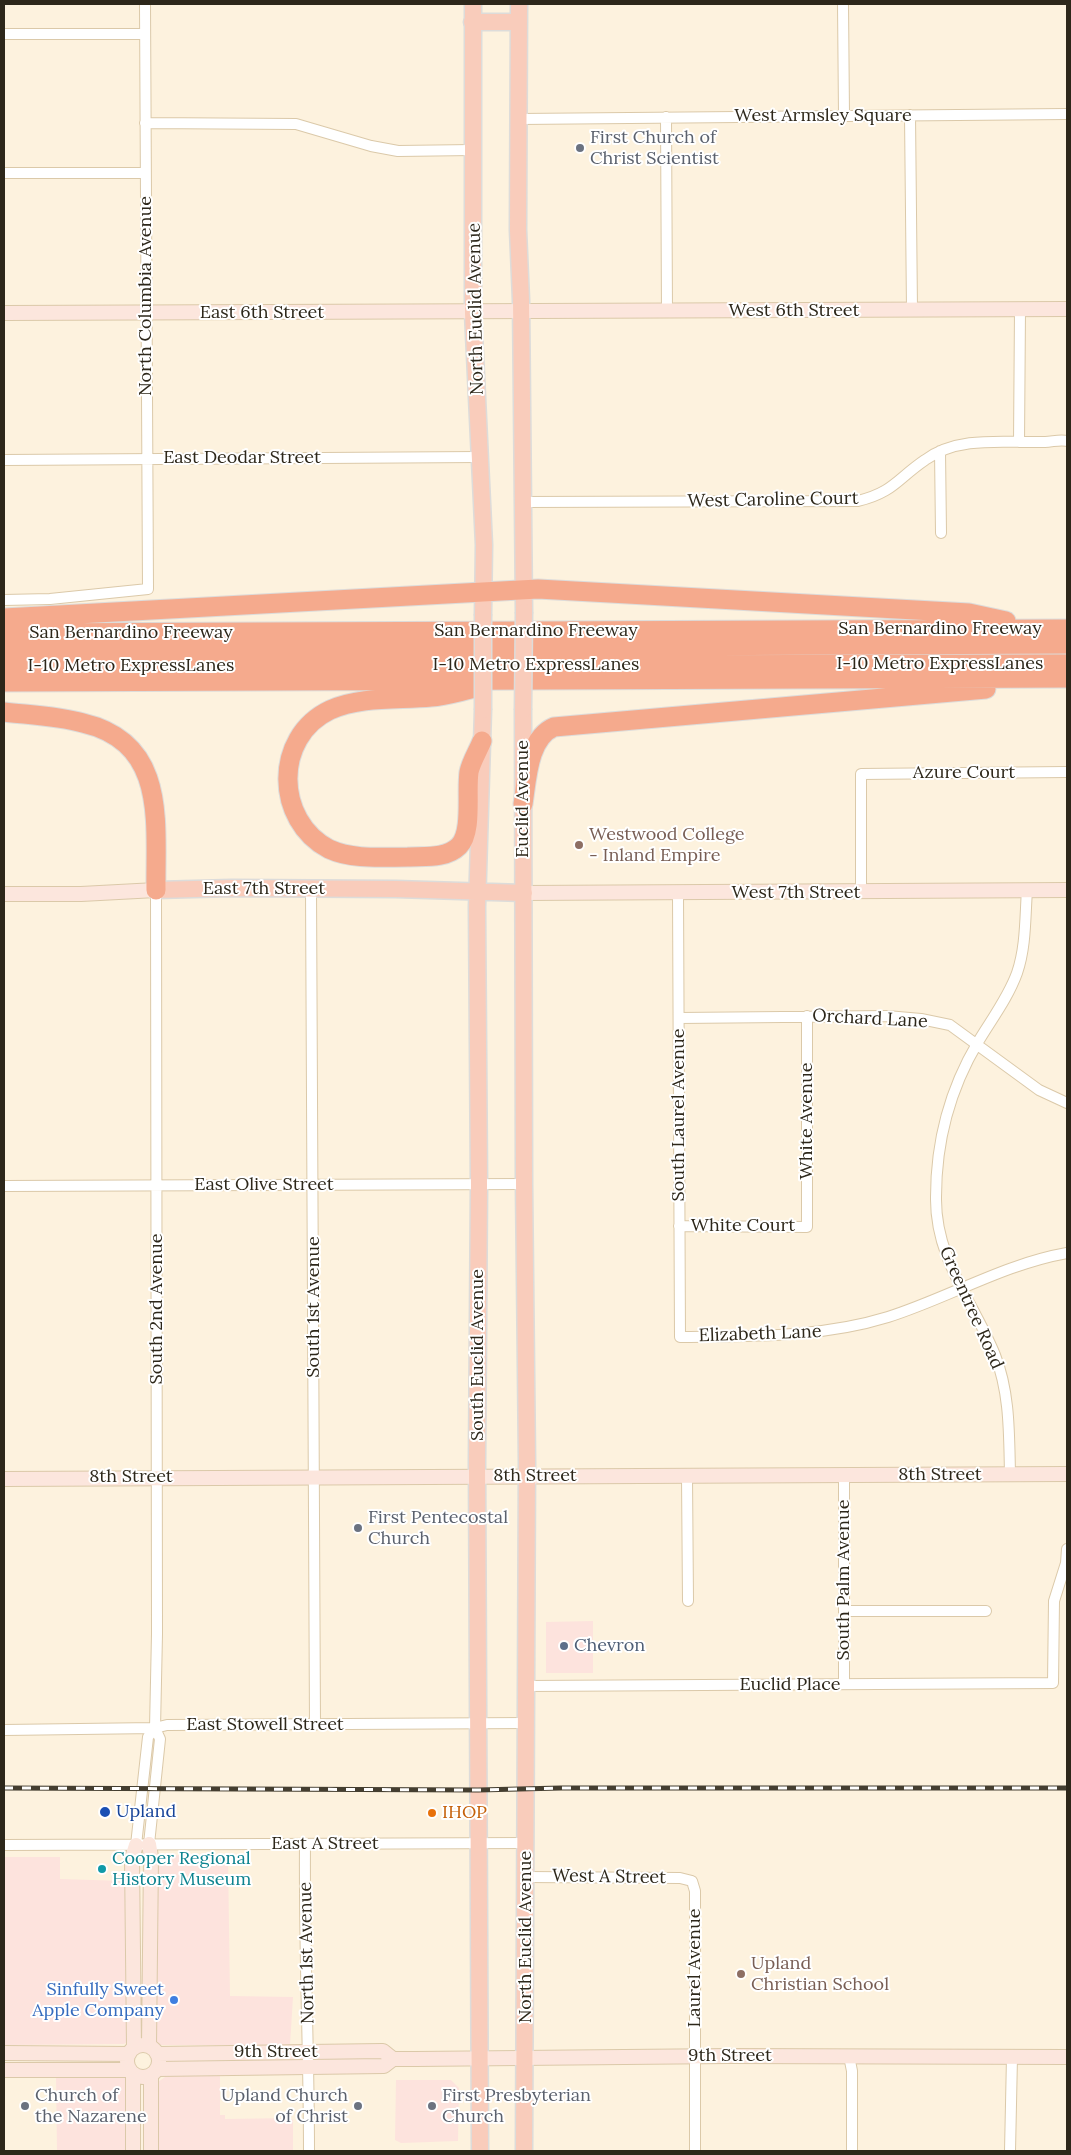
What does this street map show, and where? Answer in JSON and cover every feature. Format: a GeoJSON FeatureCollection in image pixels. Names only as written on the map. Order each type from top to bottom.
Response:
{"type":"FeatureCollection","features":[{"type":"Feature","properties":{"kind":"highway"},"geometry":{"type":"LineString","coordinates":[[4,618],[523,590],[638,594],[969,613],[1041,629]]}},
{"type":"Feature","properties":{"kind":"highway","name":"San Bernardino Freeway"},"geometry":{"type":"LineString","coordinates":[[4,633],[1067,629]]}},
{"type":"Feature","properties":{"kind":"highway","name":"I-10 Metro ExpressLanes"},"geometry":{"type":"LineString","coordinates":[[4,649],[1067,644]]}},
{"type":"Feature","properties":{"kind":"highway","name":"I-10 Metro ExpressLanes"},"geometry":{"type":"LineString","coordinates":[[4,666],[1067,664]]}},
{"type":"Feature","properties":{"kind":"highway"},"geometry":{"type":"LineString","coordinates":[[4,682],[1067,679]]}},
{"type":"Feature","properties":{"kind":"highway"},"geometry":{"type":"LineString","coordinates":[[523,804],[532,754],[543,732],[554,727],[934,695],[1067,679]]}},
{"type":"Feature","properties":{"kind":"highway"},"geometry":{"type":"LineString","coordinates":[[482,741],[469,771],[466,828],[463,840],[457,848],[444,854],[396,857],[360,856],[340,853],[320,843],[312,836],[304,828],[292,806],[288,788],[290,760],[303,731],[319,716],[344,705],[388,699],[433,697],[511,680]]}},
{"type":"Feature","properties":{"kind":"highway"},"geometry":{"type":"LineString","coordinates":[[4,712],[92,725],[120,740],[138,758],[149,778],[154,802],[156,890]]}},
{"type":"Feature","properties":{"kind":"main road","name":"North Euclid Avenue"},"geometry":{"type":"LineString","coordinates":[[473,4],[473,313],[484,591],[482,741]]}},
{"type":"Feature","properties":{"kind":"main road"},"geometry":{"type":"LineString","coordinates":[[519,4],[520,118],[518,230],[521,312],[523,590]]}},
{"type":"Feature","properties":{"kind":"main road"},"geometry":{"type":"LineString","coordinates":[[472,22],[519,22]]}},
{"type":"Feature","properties":{"kind":"main road","name":"Euclid Avenue"},"geometry":{"type":"LineString","coordinates":[[523,590],[524,1184]]}},
{"type":"Feature","properties":{"kind":"main road"},"geometry":{"type":"LineString","coordinates":[[478,891],[482,741]]}},
{"type":"Feature","properties":{"kind":"main road","name":"East 7th Street"},"geometry":{"type":"LineString","coordinates":[[156,890],[311,888],[524,893]]}},
{"type":"Feature","properties":{"kind":"main road","name":"South Euclid Avenue"},"geometry":{"type":"LineString","coordinates":[[478,891],[478,1724]]}},
{"type":"Feature","properties":{"kind":"main road"},"geometry":{"type":"LineString","coordinates":[[524,1184],[527,1724]]}},
{"type":"Feature","properties":{"kind":"main road"},"geometry":{"type":"LineString","coordinates":[[478,1724],[480,2151]]}},
{"type":"Feature","properties":{"kind":"main road","name":"North Euclid Avenue"},"geometry":{"type":"LineString","coordinates":[[524,2151],[527,1724]]}},
{"type":"Feature","properties":{"kind":"street","name":"North Columbia Avenue"},"geometry":{"type":"LineString","coordinates":[[4,600],[50,599],[148,589],[145,313],[145,4]]}},
{"type":"Feature","properties":{"kind":"street"},"geometry":{"type":"LineString","coordinates":[[843,4],[844,116]]}},
{"type":"Feature","properties":{"kind":"street"},"geometry":{"type":"LineString","coordinates":[[4,34],[145,34]]}},
{"type":"Feature","properties":{"kind":"street","name":"West Armsley Square"},"geometry":{"type":"LineString","coordinates":[[520,118],[1067,114]]}},
{"type":"Feature","properties":{"kind":"street"},"geometry":{"type":"LineString","coordinates":[[910,115],[912,310]]}},
{"type":"Feature","properties":{"kind":"street"},"geometry":{"type":"LineString","coordinates":[[666,117],[667,311]]}},
{"type":"Feature","properties":{"kind":"street"},"geometry":{"type":"LineString","coordinates":[[145,124],[296,124],[371,146],[398,151],[473,150]]}},
{"type":"Feature","properties":{"kind":"street"},"geometry":{"type":"LineString","coordinates":[[4,173],[146,173]]}},
{"type":"Feature","properties":{"kind":"street","name":"West 6th Street"},"geometry":{"type":"LineString","coordinates":[[521,312],[1067,309]]}},
{"type":"Feature","properties":{"kind":"street"},"geometry":{"type":"LineString","coordinates":[[1019,442],[1020,310]]}},
{"type":"Feature","properties":{"kind":"street","name":"East 6th Street"},"geometry":{"type":"LineString","coordinates":[[4,313],[521,312]]}},
{"type":"Feature","properties":{"kind":"street","name":"West Caroline Court"},"geometry":{"type":"LineString","coordinates":[[523,502],[858,501],[875,497],[889,490],[925,459],[962,445],[1067,441]]}},
{"type":"Feature","properties":{"kind":"street"},"geometry":{"type":"LineString","coordinates":[[940,452],[941,533]]}},
{"type":"Feature","properties":{"kind":"street","name":"East Deodar Street"},"geometry":{"type":"LineString","coordinates":[[4,460],[480,457]]}},
{"type":"Feature","properties":{"kind":"street","name":"Azure Court"},"geometry":{"type":"LineString","coordinates":[[861,893],[861,774],[1067,772]]}},
{"type":"Feature","properties":{"kind":"street","name":"South 1st Avenue"},"geometry":{"type":"LineString","coordinates":[[311,888],[315,1725]]}},
{"type":"Feature","properties":{"kind":"street","name":"East 7th Street"},"geometry":{"type":"LineString","coordinates":[[4,894],[81,894],[156,890]]}},
{"type":"Feature","properties":{"kind":"street","name":"South 2nd Avenue"},"geometry":{"type":"LineString","coordinates":[[142,1844],[160,1739],[155,1728],[158,1477],[156,890]]}},
{"type":"Feature","properties":{"kind":"street","name":"Greentree Road"},"geometry":{"type":"LineString","coordinates":[[1010,1474],[1009,1418],[996,1357],[982,1324],[950,1268],[942,1244],[936,1199],[937,1163],[949,1107],[956,1086],[977,1043],[1005,999],[1017,973],[1024,945],[1027,890]]}},
{"type":"Feature","properties":{"kind":"street","name":"West 7th Street"},"geometry":{"type":"LineString","coordinates":[[524,893],[861,893],[1067,890]]}},
{"type":"Feature","properties":{"kind":"street","name":"South Laurel Avenue"},"geometry":{"type":"LineString","coordinates":[[678,894],[680,1337]]}},
{"type":"Feature","properties":{"kind":"street","name":"White Avenue"},"geometry":{"type":"LineString","coordinates":[[806,1016],[808,1227]]}},
{"type":"Feature","properties":{"kind":"street","name":"Orchard Lane"},"geometry":{"type":"LineString","coordinates":[[679,1018],[887,1016],[921,1019],[950,1025],[1039,1090],[1067,1103]]}},
{"type":"Feature","properties":{"kind":"street","name":"East Olive Street"},"geometry":{"type":"LineString","coordinates":[[4,1186],[524,1184]]}},
{"type":"Feature","properties":{"kind":"street","name":"White Court"},"geometry":{"type":"LineString","coordinates":[[679,1226],[808,1227]]}},
{"type":"Feature","properties":{"kind":"street","name":"Elizabeth Lane"},"geometry":{"type":"LineString","coordinates":[[680,1337],[782,1336],[831,1331],[887,1317],[1026,1262],[1067,1253]]}},
{"type":"Feature","properties":{"kind":"street","name":"8th Street"},"geometry":{"type":"LineString","coordinates":[[4,1479],[1067,1474]]}},
{"type":"Feature","properties":{"kind":"street"},"geometry":{"type":"LineString","coordinates":[[687,1476],[688,1601]]}},
{"type":"Feature","properties":{"kind":"street","name":"South Palm Avenue"},"geometry":{"type":"LineString","coordinates":[[844,1476],[844,1684]]}},
{"type":"Feature","properties":{"kind":"street","name":"Euclid Place"},"geometry":{"type":"LineString","coordinates":[[527,1686],[1053,1684],[1054,1601],[1066,1563],[1067,1549]]}},
{"type":"Feature","properties":{"kind":"street"},"geometry":{"type":"LineString","coordinates":[[844,1611],[986,1611]]}},
{"type":"Feature","properties":{"kind":"street","name":"East Stowell Street"},"geometry":{"type":"LineString","coordinates":[[4,1730],[155,1728],[167,1725],[527,1724]]}},
{"type":"Feature","properties":{"kind":"street","name":"East A Street"},"geometry":{"type":"LineString","coordinates":[[4,1845],[526,1843]]}},
{"type":"Feature","properties":{"kind":"street"},"geometry":{"type":"LineString","coordinates":[[133,2151],[132,2072],[127,2061],[132,2051],[132,1858],[142,1844],[150,1857],[153,2050],[159,2061],[154,2072],[151,2151]]}},
{"type":"Feature","properties":{"kind":"street","name":"North 1st Avenue"},"geometry":{"type":"LineString","coordinates":[[305,1844],[309,2151]]}},
{"type":"Feature","properties":{"kind":"street","name":"West A Street"},"geometry":{"type":"LineString","coordinates":[[526,1877],[661,1877],[692,1881]]}},
{"type":"Feature","properties":{"kind":"street","name":"Laurel Avenue"},"geometry":{"type":"LineString","coordinates":[[692,1881],[695,1890],[695,2151]]}},
{"type":"Feature","properties":{"kind":"street"},"geometry":{"type":"LineString","coordinates":[[4,2052],[132,2051],[141,2045],[153,2050]]}},
{"type":"Feature","properties":{"kind":"street","name":"9th Street"},"geometry":{"type":"LineString","coordinates":[[153,2050],[383,2051],[393,2059]]}},
{"type":"Feature","properties":{"kind":"street","name":"9th Street"},"geometry":{"type":"LineString","coordinates":[[154,2072],[384,2066],[393,2059],[695,2056],[1067,2057]]}},
{"type":"Feature","properties":{"kind":"street"},"geometry":{"type":"LineString","coordinates":[[849,2056],[852,2071],[852,2151]]}},
{"type":"Feature","properties":{"kind":"street"},"geometry":{"type":"LineString","coordinates":[[1010,2151],[1012,2057]]}},
{"type":"Feature","properties":{"kind":"street"},"geometry":{"type":"LineString","coordinates":[[4,2070],[132,2072],[143,2077],[154,2072]]}},
{"type":"Feature","properties":{"kind":"shaded area"},"geometry":{"type":"Polygon","coordinates":[[[593,1621],[593,1673],[546,1673],[546,1622],[593,1621]]]}},
{"type":"Feature","properties":{"kind":"shaded area"},"geometry":{"type":"Polygon","coordinates":[[[157,1856],[228,1856],[230,1996],[293,1997],[290,2045],[158,2045],[156,2043],[157,1856]]]}},
{"type":"Feature","properties":{"kind":"shaded area"},"geometry":{"type":"Polygon","coordinates":[[[4,1857],[60,1857],[60,1879],[125,1881],[127,2042],[124,2044],[4,2045],[4,1857]]]}},
{"type":"Feature","properties":{"kind":"shaded area"},"geometry":{"type":"Polygon","coordinates":[[[125,2075],[128,2078],[128,2151],[57,2151],[56,2077],[125,2075]]]}},
{"type":"Feature","properties":{"kind":"shaded area"},"geometry":{"type":"Polygon","coordinates":[[[168,2075],[220,2075],[220,2115],[225,2115],[225,2119],[290,2118],[293,2120],[293,2151],[156,2151],[156,2087],[158,2082],[168,2075]]]}},
{"type":"Feature","properties":{"kind":"shaded area"},"geometry":{"type":"Polygon","coordinates":[[[396,2080],[451,2080],[459,2088],[458,2141],[401,2143],[395,2140],[396,2080]]]}},
{"type":"Feature","properties":{"kind":"railway"},"geometry":{"type":"LineString","coordinates":[[4,1788],[478,1790],[561,1788],[1067,1788]]}},
{"type":"Feature","properties":{"kind":"place","name":"First Church of Christ Scientist"},"geometry":{"type":"Point","coordinates":[580,148]}},
{"type":"Feature","properties":{"kind":"place","name":"Westwood College - Inland Empire"},"geometry":{"type":"Point","coordinates":[579,845]}},
{"type":"Feature","properties":{"kind":"place","name":"First Pentecostal Church"},"geometry":{"type":"Point","coordinates":[358,1528]}},
{"type":"Feature","properties":{"kind":"place","name":"Chevron"},"geometry":{"type":"Point","coordinates":[564,1646]}},
{"type":"Feature","properties":{"kind":"place","name":"Upland"},"geometry":{"type":"Point","coordinates":[105,1812]}},
{"type":"Feature","properties":{"kind":"place","name":"IHOP"},"geometry":{"type":"Point","coordinates":[432,1813]}},
{"type":"Feature","properties":{"kind":"place","name":"Cooper Regional History Museum"},"geometry":{"type":"Point","coordinates":[102,1869]}},
{"type":"Feature","properties":{"kind":"place","name":"Upland Christian School"},"geometry":{"type":"Point","coordinates":[741,1974]}},
{"type":"Feature","properties":{"kind":"place","name":"Sinfully Sweet Apple Company"},"geometry":{"type":"Point","coordinates":[174,2000]}},
{"type":"Feature","properties":{"kind":"place","name":"Church of the Nazarene"},"geometry":{"type":"Point","coordinates":[25,2106]}},
{"type":"Feature","properties":{"kind":"place","name":"Upland Church of Christ"},"geometry":{"type":"Point","coordinates":[358,2106]}},
{"type":"Feature","properties":{"kind":"place","name":"First Presbyterian Church"},"geometry":{"type":"Point","coordinates":[432,2106]}}]}
